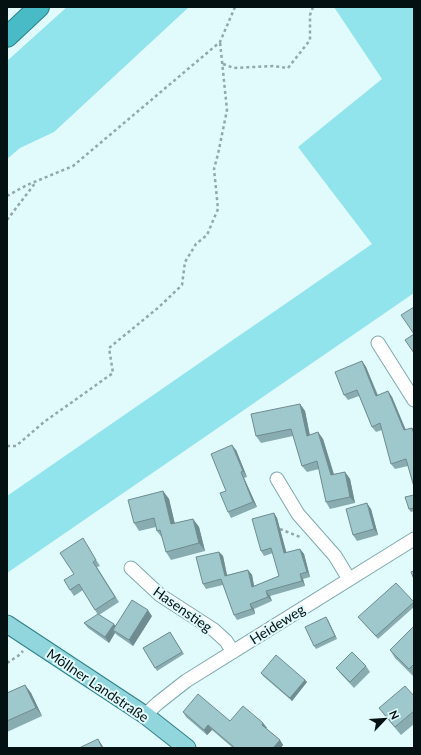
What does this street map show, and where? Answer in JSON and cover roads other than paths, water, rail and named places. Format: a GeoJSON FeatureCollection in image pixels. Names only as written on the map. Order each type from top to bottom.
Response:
{"type":"FeatureCollection","features":[{"type":"Feature","properties":{"kind":"highway"},"geometry":{"type":"LineString","coordinates":[[7,37],[39,7]]}},
{"type":"Feature","properties":{"kind":"main road","name":"Möllner Landstraße"},"geometry":{"type":"LineString","coordinates":[[7,624],[145,715],[187,748]]}},
{"type":"Feature","properties":{"kind":"street"},"geometry":{"type":"LineString","coordinates":[[378,343],[414,400]]}},
{"type":"Feature","properties":{"kind":"street"},"geometry":{"type":"LineString","coordinates":[[277,479],[298,514],[335,556],[349,579]]}},
{"type":"Feature","properties":{"kind":"street","name":"Heideweg"},"geometry":{"type":"LineString","coordinates":[[145,715],[186,681],[414,539]]}},
{"type":"Feature","properties":{"kind":"street","name":"Hasenstieg"},"geometry":{"type":"LineString","coordinates":[[131,568],[160,595],[214,630],[226,641],[233,652]]}}]}
